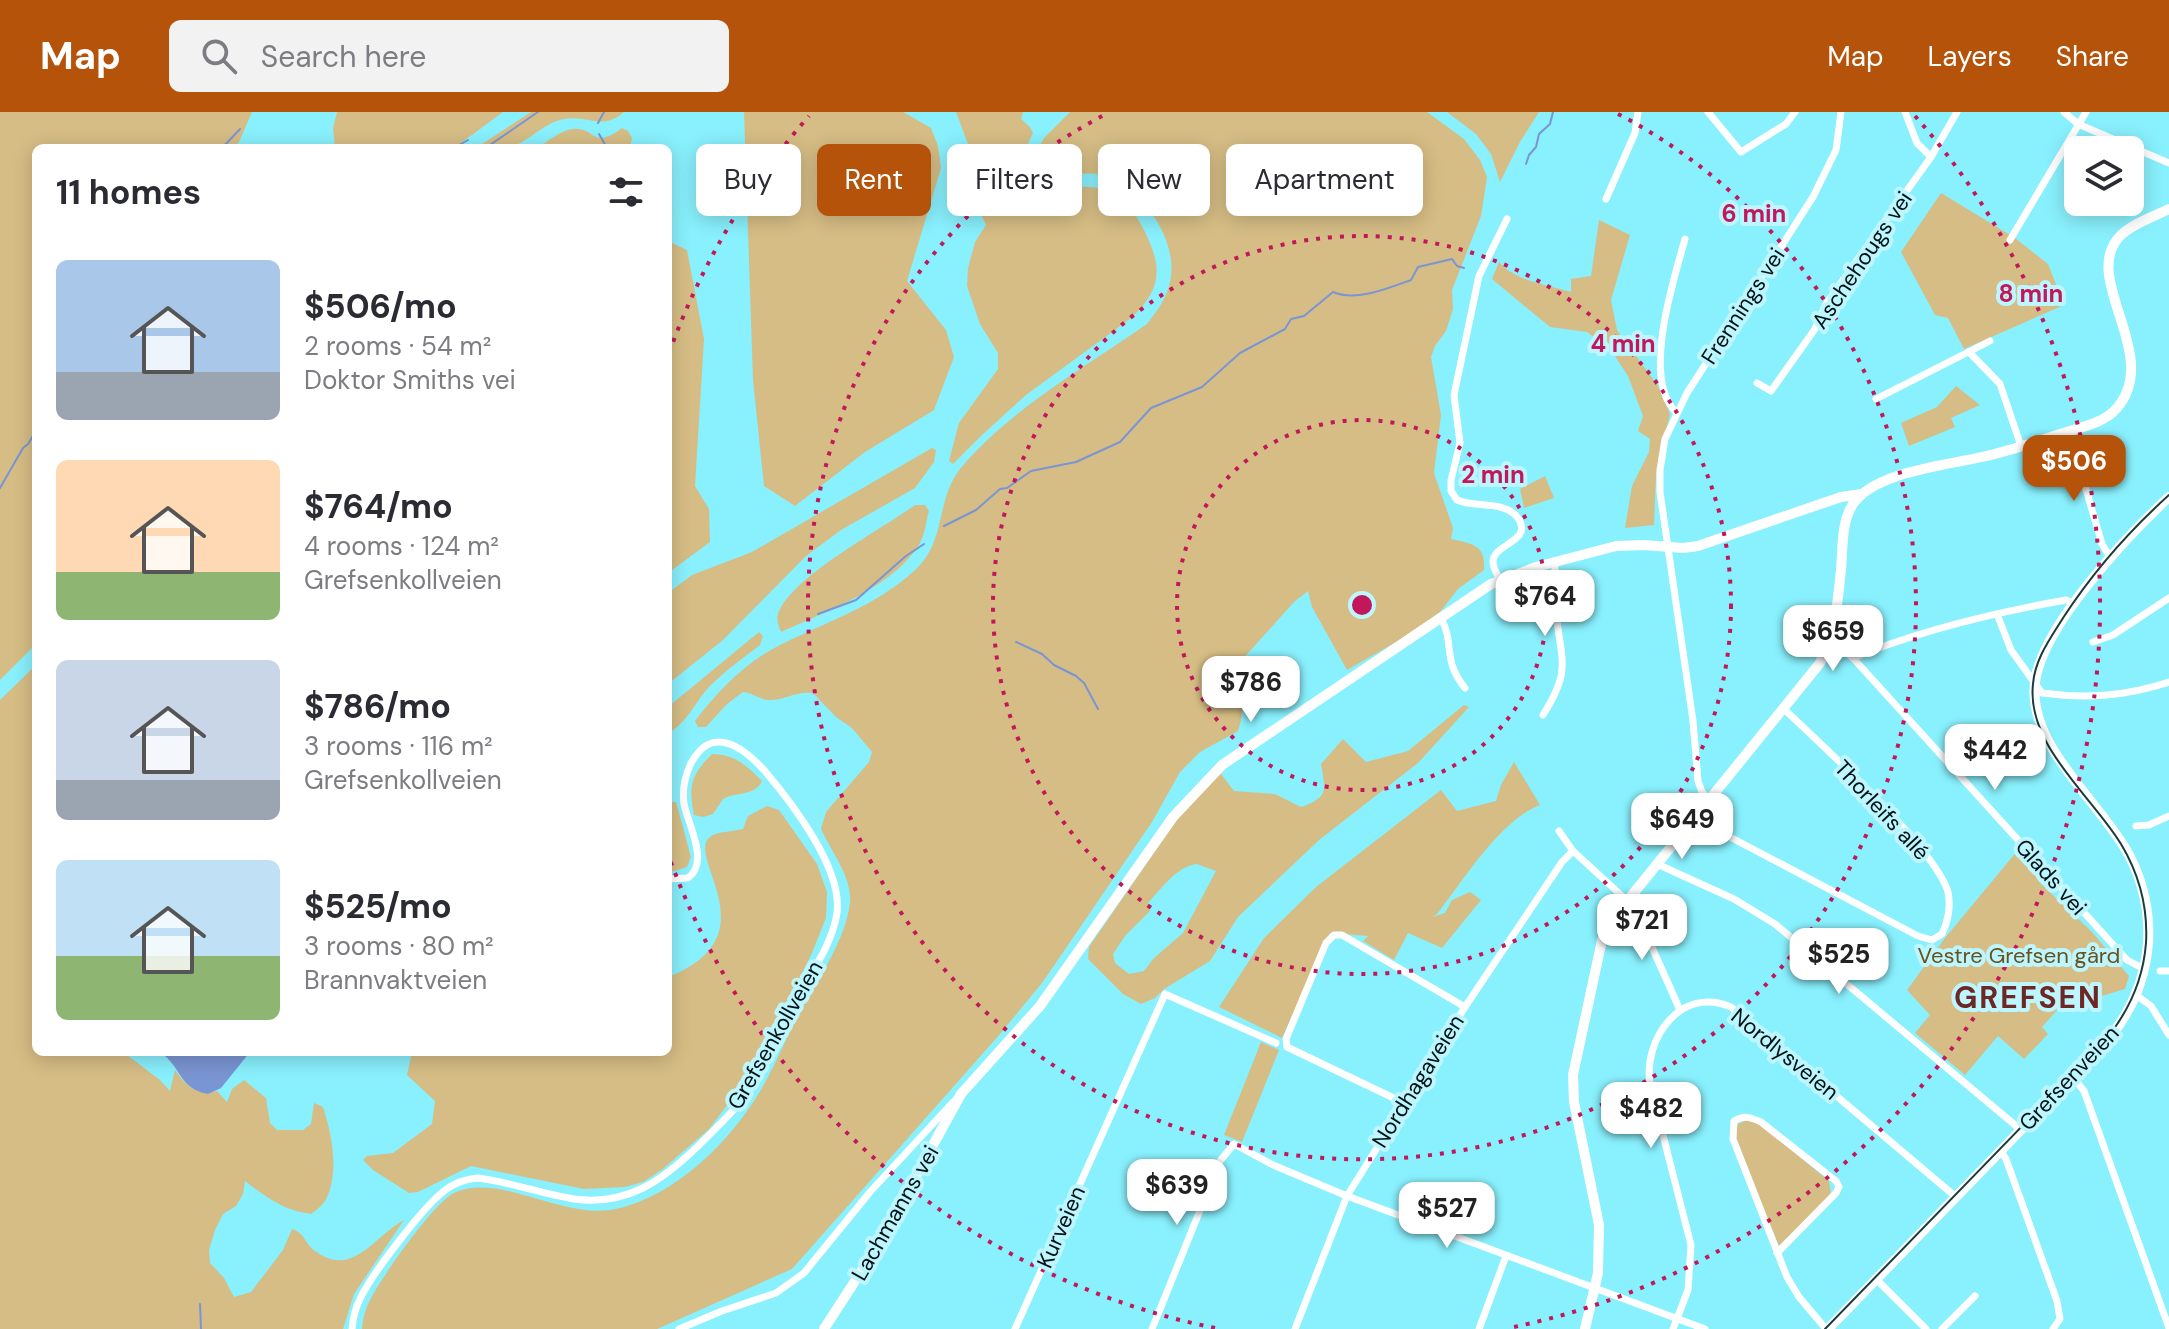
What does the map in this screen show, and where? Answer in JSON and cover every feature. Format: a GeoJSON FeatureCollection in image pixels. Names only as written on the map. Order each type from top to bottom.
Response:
{"type":"FeatureCollection","features":[{"type":"Feature","properties":{"kind":"street"},"geometry":{"type":"LineString","coordinates":[[1606,199],[1635,133],[1638,112]]}},
{"type":"Feature","properties":{"kind":"street"},"geometry":{"type":"LineString","coordinates":[[1708,112],[1741,152],[1786,124],[1795,112]]}},
{"type":"Feature","properties":{"kind":"street","name":"Frennings vei"},"geometry":{"type":"LineString","coordinates":[[1710,800],[1702,792],[1698,781],[1692,712],[1660,492],[1665,439],[1676,412],[1813,197],[1836,150],[1841,112]]}},
{"type":"Feature","properties":{"kind":"street"},"geometry":{"type":"LineString","coordinates":[[1905,112],[1917,143],[1931,157]]}},
{"type":"Feature","properties":{"kind":"street","name":"Aschehougs vei"},"geometry":{"type":"LineString","coordinates":[[1757,383],[1771,391],[1781,380],[1815,329],[1826,304],[1931,157],[1957,112]]}},
{"type":"Feature","properties":{"kind":"street"},"geometry":{"type":"LineString","coordinates":[[2064,112],[2078,124],[2169,163]]}},
{"type":"Feature","properties":{"kind":"street"},"geometry":{"type":"LineString","coordinates":[[2010,240],[2086,112]]}},
{"type":"Feature","properties":{"kind":"street"},"geometry":{"type":"LineString","coordinates":[[1465,688],[1451,666],[1447,634],[1441,618],[1500,580],[1554,561],[1616,546],[1698,546],[1841,497],[1862,494],[1924,467],[1977,458],[2021,446],[2109,416],[2120,404],[2127,387],[2130,347],[2108,275],[2111,251],[2121,235],[2130,228],[2169,209]]}},
{"type":"Feature","properties":{"kind":"street"},"geometry":{"type":"LineString","coordinates":[[1500,580],[1493,564],[1494,557],[1498,550],[1518,537],[1521,529],[1519,520],[1507,510],[1461,502],[1451,491],[1451,480],[1460,443],[1454,395],[1479,276],[1507,219]]}},
{"type":"Feature","properties":{"kind":"street"},"geometry":{"type":"LineString","coordinates":[[1676,412],[1668,403],[1663,386],[1663,330],[1685,239]]}},
{"type":"Feature","properties":{"kind":"street"},"geometry":{"type":"LineString","coordinates":[[1876,399],[1990,341]]}},
{"type":"Feature","properties":{"kind":"street"},"geometry":{"type":"LineString","coordinates":[[1969,352],[2000,384],[2021,446]]}},
{"type":"Feature","properties":{"kind":"street"},"geometry":{"type":"LineString","coordinates":[[2069,431],[2102,544],[2110,557]]}},
{"type":"Feature","properties":{"kind":"street"},"geometry":{"type":"LineString","coordinates":[[1585,1329],[1600,1257],[1598,1214],[1574,1102],[1573,1075],[1602,940],[1628,900],[1810,678],[1831,640],[1847,519],[1852,505],[1862,494]]}},
{"type":"Feature","properties":{"kind":"street","name":"Grefsenveien"},"geometry":{"type":"LineString","coordinates":[[1827,1329],[2113,1034],[2136,995],[2144,969],[2148,921],[2139,877],[2119,837],[2043,733],[2035,704],[2035,682],[2045,651],[2075,604],[2110,557],[2169,497]]}},
{"type":"Feature","properties":{"kind":"street"},"geometry":{"type":"LineString","coordinates":[[1543,715],[1560,685],[1564,660],[1557,618],[1554,561]]}},
{"type":"Feature","properties":{"kind":"street"},"geometry":{"type":"LineString","coordinates":[[2093,642],[2113,635],[2169,598]]}},
{"type":"Feature","properties":{"kind":"street"},"geometry":{"type":"LineString","coordinates":[[1853,658],[1915,634],[1997,614],[2061,601],[2075,604]]}},
{"type":"Feature","properties":{"kind":"street"},"geometry":{"type":"LineString","coordinates":[[1997,614],[2011,650],[2042,693],[2093,698],[2169,682]]}},
{"type":"Feature","properties":{"kind":"street","name":"Lachmanns vei"},"geometry":{"type":"LineString","coordinates":[[824,1329],[877,1247],[945,1117],[961,1094],[1040,1006],[1166,826],[1238,753],[1441,618]]}},
{"type":"Feature","properties":{"kind":"street","name":"Glads vei"},"geometry":{"type":"LineString","coordinates":[[1831,640],[1853,658],[2127,960],[2144,969]]}},
{"type":"Feature","properties":{"kind":"street","name":"Thorleifs allé"},"geometry":{"type":"LineString","coordinates":[[1696,817],[1918,936],[1932,940],[1942,934],[1949,913],[1949,896],[1932,863],[1883,808],[1784,709]]}},
{"type":"Feature","properties":{"kind":"street","name":"Grefsenkollveien"},"geometry":{"type":"LineString","coordinates":[[352,1329],[355,1309],[366,1288],[420,1216],[447,1188],[463,1180],[478,1178],[576,1199],[606,1200],[626,1196],[644,1189],[674,1169],[745,1097],[828,942],[837,911],[837,893],[831,872],[815,842],[762,768],[741,750],[719,742],[705,746],[697,753],[685,780],[684,804],[697,854],[696,869],[688,878],[672,879]]}},
{"type":"Feature","properties":{"kind":"street"},"geometry":{"type":"LineString","coordinates":[[2136,826],[2149,825],[2169,816]]}},
{"type":"Feature","properties":{"kind":"street"},"geometry":{"type":"LineString","coordinates":[[1559,831],[1573,851],[1628,900],[1680,1010],[1668,1020],[1656,1038],[1649,1068],[1650,1084],[1691,1245],[1688,1290],[1673,1329]]}},
{"type":"Feature","properties":{"kind":"street","name":"Nordhagaveien"},"geometry":{"type":"LineString","coordinates":[[1295,1329],[1347,1196],[1465,1007],[1562,862],[1573,851]]}},
{"type":"Feature","properties":{"kind":"street"},"geometry":{"type":"LineString","coordinates":[[1657,864],[1734,899],[1775,924],[2021,1130]]}},
{"type":"Feature","properties":{"kind":"street"},"geometry":{"type":"LineString","coordinates":[[1404,1103],[1287,1047],[1286,1039],[1326,943],[1334,935],[1345,937],[1465,1007]]}},
{"type":"Feature","properties":{"kind":"street","name":"Kurveien"},"geometry":{"type":"LineString","coordinates":[[1015,1329],[1165,994],[1276,1043]]}},
{"type":"Feature","properties":{"kind":"street"},"geometry":{"type":"LineString","coordinates":[[2136,995],[2151,1006],[2169,1035]]}},
{"type":"Feature","properties":{"kind":"street","name":"Nordlysveien"},"geometry":{"type":"LineString","coordinates":[[1680,1010],[1704,1002],[1731,1007],[1956,1197]]}},
{"type":"Feature","properties":{"kind":"street"},"geometry":{"type":"LineString","coordinates":[[2073,1077],[2084,1091],[2169,1328]]}},
{"type":"Feature","properties":{"kind":"street"},"geometry":{"type":"LineString","coordinates":[[1777,1253],[1839,1187],[1836,1181],[1749,1116],[1734,1121],[1732,1132],[1735,1148],[1777,1253],[1799,1297],[1827,1329]]}},
{"type":"Feature","properties":{"kind":"street"},"geometry":{"type":"LineString","coordinates":[[679,1329],[776,1293],[797,1279],[812,1266],[859,1205],[945,1117]]}},
{"type":"Feature","properties":{"kind":"street"},"geometry":{"type":"LineString","coordinates":[[1152,1329],[1220,1161],[1234,1144],[1273,1165],[1347,1196],[1705,1329]]}},
{"type":"Feature","properties":{"kind":"street"},"geometry":{"type":"LineString","coordinates":[[2001,1151],[2057,1301],[2060,1319],[2053,1329]]}},
{"type":"Feature","properties":{"kind":"street"},"geometry":{"type":"LineString","coordinates":[[1479,1329],[1506,1256]]}},
{"type":"Feature","properties":{"kind":"street"},"geometry":{"type":"LineString","coordinates":[[1876,1279],[1926,1329]]}},
{"type":"Feature","properties":{"kind":"street"},"geometry":{"type":"LineString","coordinates":[[1942,1329],[1975,1296]]}},
{"type":"Feature","properties":{"kind":"green space"},"geometry":{"type":"Polygon","coordinates":[[[0,112],[252,112],[237,144],[32,144],[32,648],[0,680],[0,112]]]}},
{"type":"Feature","properties":{"kind":"green space"},"geometry":{"type":"Polygon","coordinates":[[[337,112],[503,112],[459,144],[335,144],[333,128],[337,112]]]}},
{"type":"Feature","properties":{"kind":"green space"},"geometry":{"type":"Polygon","coordinates":[[[531,112],[624,112],[602,122],[573,118],[557,121],[518,144],[482,144],[531,112]]]}},
{"type":"Feature","properties":{"kind":"green space"},"geometry":{"type":"Polygon","coordinates":[[[744,112],[903,112],[931,128],[938,146],[941,168],[931,201],[931,144],[817,144],[817,216],[927,216],[907,281],[946,330],[954,357],[934,410],[865,452],[795,506],[764,486],[753,380],[747,216],[801,216],[801,144],[745,144],[744,112]]]}},
{"type":"Feature","properties":{"kind":"green space"},"geometry":{"type":"Polygon","coordinates":[[[956,112],[1023,112],[1021,119],[1033,133],[1028,144],[968,144],[956,112]]]}},
{"type":"Feature","properties":{"kind":"green space"},"geometry":{"type":"Polygon","coordinates":[[[1070,112],[1427,112],[1464,139],[1480,160],[1487,177],[1481,216],[1452,290],[1453,309],[1446,331],[1431,357],[1441,415],[1434,473],[1453,528],[1451,539],[1471,544],[1480,550],[1484,570],[1458,589],[1440,612],[1405,637],[1347,670],[1312,607],[1308,591],[1294,602],[1230,673],[1230,687],[1242,708],[1238,731],[1200,752],[1180,772],[1152,822],[1042,983],[792,1269],[657,1329],[362,1329],[364,1314],[385,1275],[422,1224],[456,1192],[493,1188],[596,1211],[639,1202],[681,1179],[700,1163],[735,1127],[762,1088],[844,929],[850,902],[848,883],[821,829],[826,812],[869,762],[872,752],[852,728],[836,717],[813,693],[768,700],[743,692],[706,727],[698,727],[695,721],[723,688],[756,660],[780,645],[866,604],[913,572],[931,548],[952,481],[980,447],[1049,390],[1147,324],[1160,306],[1169,286],[1170,255],[1166,239],[1153,216],[1210,216],[1210,144],[1098,144],[1098,174],[1082,173],[1082,144],[1041,144],[1070,112]]]}},
{"type":"Feature","properties":{"kind":"green space"},"geometry":{"type":"Polygon","coordinates":[[[1447,112],[1539,112],[1500,182],[1491,154],[1476,134],[1447,112]]]}},
{"type":"Feature","properties":{"kind":"green space"},"geometry":{"type":"Polygon","coordinates":[[[622,128],[632,138],[631,144],[543,144],[568,130],[580,129],[599,138],[612,135],[622,128]]]}},
{"type":"Feature","properties":{"kind":"green space"},"geometry":{"type":"Polygon","coordinates":[[[1082,187],[1098,188],[1098,216],[1135,216],[1150,244],[1156,277],[1149,297],[1131,318],[1026,395],[953,464],[949,461],[959,423],[998,369],[998,353],[980,324],[967,286],[975,242],[986,225],[982,216],[1082,216],[1082,187]]]}},
{"type":"Feature","properties":{"kind":"green space"},"geometry":{"type":"Polygon","coordinates":[[[1941,193],[2015,238],[2048,264],[2064,305],[1964,349],[1948,318],[1935,315],[1901,252],[1941,193]]]}},
{"type":"Feature","properties":{"kind":"green space"},"geometry":{"type":"Polygon","coordinates":[[[1599,220],[1630,235],[1611,300],[1617,330],[1658,386],[1670,414],[1656,475],[1654,525],[1625,528],[1632,486],[1649,452],[1650,439],[1638,431],[1643,416],[1628,376],[1611,350],[1587,332],[1550,327],[1492,279],[1499,262],[1523,278],[1571,292],[1571,279],[1591,276],[1599,220]]]}},
{"type":"Feature","properties":{"kind":"green space"},"geometry":{"type":"Polygon","coordinates":[[[672,243],[687,250],[704,339],[695,486],[709,509],[710,542],[672,570],[672,243]]]}},
{"type":"Feature","properties":{"kind":"green space"},"geometry":{"type":"Polygon","coordinates":[[[1956,386],[1980,405],[1951,418],[1955,427],[1909,446],[1901,423],[1937,407],[1956,386]]]}},
{"type":"Feature","properties":{"kind":"green space"},"geometry":{"type":"Polygon","coordinates":[[[932,448],[936,450],[934,462],[915,488],[841,530],[806,556],[723,640],[672,681],[672,590],[692,575],[752,552],[932,448]]]}},
{"type":"Feature","properties":{"kind":"green space"},"geometry":{"type":"Polygon","coordinates":[[[1545,476],[1554,498],[1524,508],[1520,489],[1545,476]]]}},
{"type":"Feature","properties":{"kind":"green space"},"geometry":{"type":"Polygon","coordinates":[[[915,505],[925,505],[929,511],[924,534],[910,557],[878,584],[858,596],[781,632],[778,612],[804,581],[915,505]]]}},
{"type":"Feature","properties":{"kind":"green space"},"geometry":{"type":"Polygon","coordinates":[[[759,632],[763,636],[760,645],[716,680],[672,731],[672,704],[759,632]]]}},
{"type":"Feature","properties":{"kind":"green space"},"geometry":{"type":"Polygon","coordinates":[[[32,669],[32,1056],[128,1056],[170,1091],[175,1070],[193,1088],[204,1092],[217,1091],[227,1102],[232,1089],[244,1080],[266,1098],[270,1123],[277,1130],[303,1130],[311,1124],[314,1103],[323,1107],[332,1142],[333,1167],[330,1191],[324,1203],[311,1214],[292,1210],[245,1181],[243,1194],[236,1206],[223,1214],[215,1230],[209,1250],[210,1263],[224,1278],[234,1297],[251,1292],[283,1250],[292,1229],[300,1233],[315,1251],[341,1260],[362,1252],[404,1220],[354,1294],[343,1329],[0,1329],[0,700],[32,669]]]}},
{"type":"Feature","properties":{"kind":"green space"},"geometry":{"type":"Polygon","coordinates":[[[1464,705],[1469,707],[1418,763],[1319,840],[1238,917],[1210,961],[1164,989],[1155,998],[1141,1004],[1123,994],[1088,959],[1089,947],[1177,819],[1218,770],[1234,791],[1275,794],[1301,807],[1321,796],[1324,786],[1321,764],[1343,739],[1366,762],[1408,751],[1464,705]],[[1197,864],[1183,869],[1170,879],[1148,903],[1150,911],[1125,936],[1113,954],[1115,963],[1129,974],[1144,971],[1183,933],[1216,871],[1197,864]]]}},
{"type":"Feature","properties":{"kind":"green space"},"geometry":{"type":"Polygon","coordinates":[[[712,754],[739,762],[762,781],[755,789],[723,799],[713,814],[703,817],[694,815],[692,788],[699,768],[712,754]]]}},
{"type":"Feature","properties":{"kind":"green space"},"geometry":{"type":"Polygon","coordinates":[[[1514,762],[1540,805],[1525,813],[1497,837],[1432,917],[1445,913],[1452,900],[1470,892],[1481,900],[1442,948],[1408,933],[1394,960],[1363,941],[1368,936],[1330,933],[1282,1038],[1219,1007],[1264,938],[1316,887],[1441,790],[1457,811],[1496,801],[1514,762]]]}},
{"type":"Feature","properties":{"kind":"green space"},"geometry":{"type":"Polygon","coordinates":[[[672,802],[676,802],[691,857],[687,867],[672,872],[672,802]]]}},
{"type":"Feature","properties":{"kind":"green space"},"geometry":{"type":"Polygon","coordinates":[[[767,806],[779,810],[817,864],[827,892],[826,918],[763,1053],[709,1129],[663,1169],[643,1182],[625,1187],[584,1189],[471,1166],[418,1192],[409,1193],[363,1160],[367,1156],[393,1153],[432,1124],[435,1101],[407,1075],[411,1056],[672,1056],[672,975],[700,959],[716,939],[721,918],[705,844],[715,834],[743,829],[748,816],[767,806]]]}},
{"type":"Feature","properties":{"kind":"green space","name":"Vestre Grefsen gård"},"geometry":{"type":"Polygon","coordinates":[[[2018,850],[2040,877],[2038,881],[2092,932],[2129,976],[2125,989],[2058,1009],[2042,1027],[2048,1034],[2024,1059],[1998,1036],[1965,1075],[1915,1033],[1930,1015],[1907,990],[1945,938],[2018,850]]]}},
{"type":"Feature","properties":{"kind":"green space"},"geometry":{"type":"Polygon","coordinates":[[[1261,1042],[1279,1050],[1242,1142],[1224,1135],[1261,1042]]]}},
{"type":"Feature","properties":{"kind":"green space"},"geometry":{"type":"Polygon","coordinates":[[[1750,1119],[1829,1181],[1831,1195],[1779,1246],[1735,1141],[1734,1131],[1738,1124],[1750,1119]]]}},
{"type":"Feature","properties":{"kind":"water"},"geometry":{"type":"Polygon","coordinates":[[[247,1056],[221,1088],[208,1094],[185,1082],[166,1057],[247,1056]]]}},
{"type":"Feature","properties":{"kind":"waterway"},"geometry":{"type":"LineString","coordinates":[[491,144],[538,112]]}},
{"type":"Feature","properties":{"kind":"waterway"},"geometry":{"type":"LineString","coordinates":[[598,123],[604,112]]}},
{"type":"Feature","properties":{"kind":"waterway"},"geometry":{"type":"LineString","coordinates":[[1526,164],[1536,147],[1539,134],[1550,124],[1553,112]]}},
{"type":"Feature","properties":{"kind":"waterway"},"geometry":{"type":"LineString","coordinates":[[226,144],[240,129]]}},
{"type":"Feature","properties":{"kind":"waterway"},"geometry":{"type":"LineString","coordinates":[[599,134],[605,144]]}},
{"type":"Feature","properties":{"kind":"waterway"},"geometry":{"type":"LineString","coordinates":[[461,144],[468,140]]}},
{"type":"Feature","properties":{"kind":"waterway"},"geometry":{"type":"LineString","coordinates":[[944,526],[976,510],[1000,489],[1007,488],[1031,471],[1076,462],[1120,442],[1151,408],[1202,387],[1240,353],[1285,329],[1291,319],[1304,316],[1333,292],[1362,295],[1383,290],[1411,280],[1418,267],[1452,259],[1457,266],[1464,268]]}},
{"type":"Feature","properties":{"kind":"waterway"},"geometry":{"type":"LineString","coordinates":[[0,488],[32,438]]}},
{"type":"Feature","properties":{"kind":"waterway"},"geometry":{"type":"LineString","coordinates":[[818,614],[856,600],[924,544]]}},
{"type":"Feature","properties":{"kind":"waterway"},"geometry":{"type":"LineString","coordinates":[[1016,642],[1076,676],[1084,683],[1098,709]]}},
{"type":"Feature","properties":{"kind":"waterway"},"geometry":{"type":"LineString","coordinates":[[200,1304],[201,1329]]}},
{"type":"Feature","properties":{"kind":"tram line"},"geometry":{"type":"LineString","coordinates":[[1825,1329],[2100,1046],[2132,998],[2146,943],[2144,904],[2137,879],[2109,826],[2050,749],[2034,706],[2033,684],[2044,650],[2074,601],[2112,553],[2169,495]]}},
{"type":"Feature","properties":{"kind":"district","name":"GREFSEN"},"geometry":{"type":"Point","coordinates":[2028,997]}}]}
